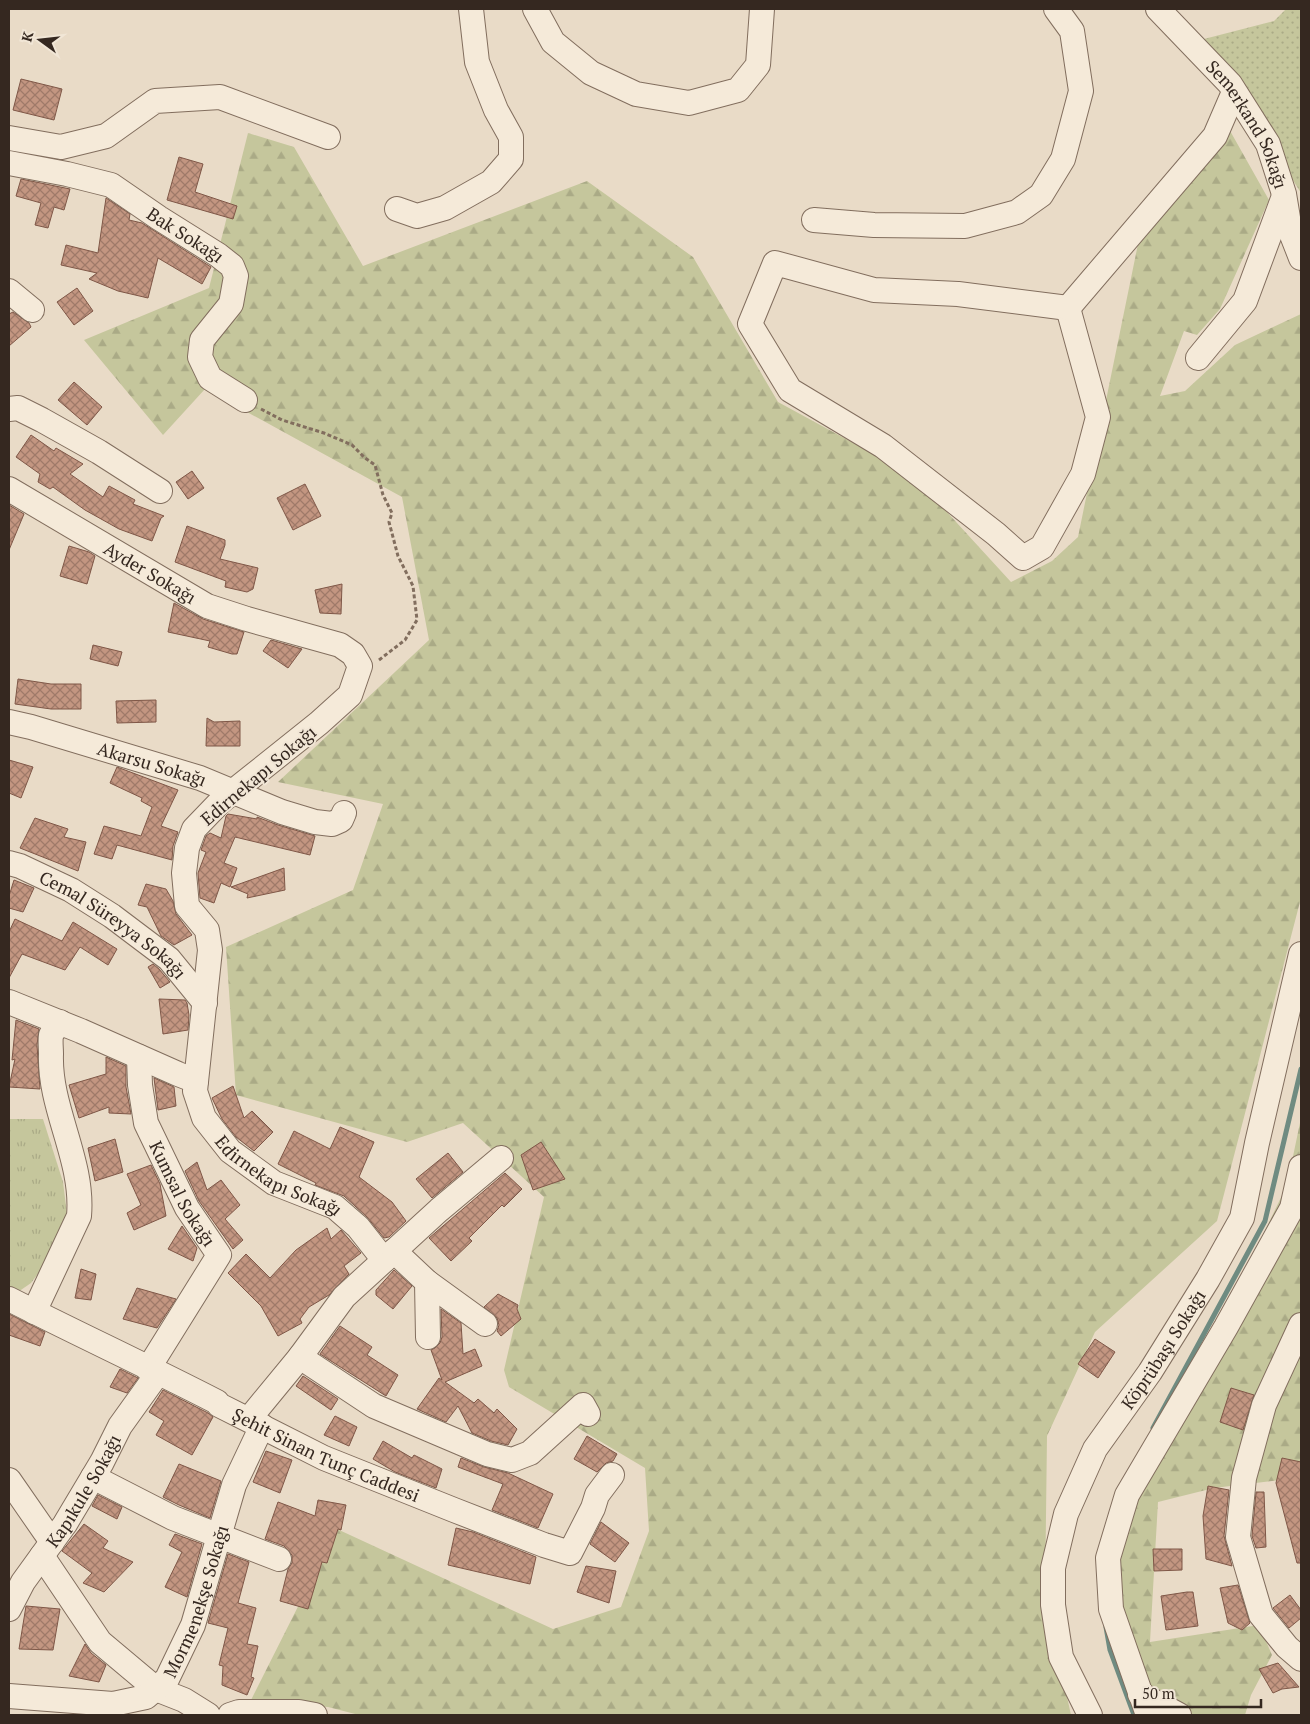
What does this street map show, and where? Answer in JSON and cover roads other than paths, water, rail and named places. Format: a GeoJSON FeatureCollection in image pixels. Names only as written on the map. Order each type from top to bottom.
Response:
{"type":"FeatureCollection","features":[{"type":"Feature","properties":{"kind":"street"},"geometry":{"type":"LineString","coordinates":[[397,209],[417,216],[445,208],[491,182],[511,159],[511,137],[496,110],[477,62],[471,9]]}},
{"type":"Feature","properties":{"kind":"street"},"geometry":{"type":"LineString","coordinates":[[535,9],[553,42],[591,73],[636,94],[689,103],[738,90],[758,65],[762,9]]}},
{"type":"Feature","properties":{"kind":"street"},"geometry":{"type":"LineString","coordinates":[[814,220],[874,225],[965,226],[1017,212],[1041,195],[1063,159],[1081,91],[1072,31],[1056,9]]}},
{"type":"Feature","properties":{"kind":"street","name":"Semerkand Sokağı"},"geometry":{"type":"LineString","coordinates":[[1158,9],[1230,84],[1268,144],[1284,194],[1290,230],[1301,258]]}},
{"type":"Feature","properties":{"kind":"street"},"geometry":{"type":"LineString","coordinates":[[1068,308],[1215,136],[1234,92]]}},
{"type":"Feature","properties":{"kind":"street"},"geometry":{"type":"LineString","coordinates":[[9,138],[61,147],[106,136],[155,101],[220,97],[328,137]]}},
{"type":"Feature","properties":{"kind":"street","name":"Bak Sokağı"},"geometry":{"type":"LineString","coordinates":[[9,163],[111,185],[232,266],[236,276],[231,304],[202,340],[200,357],[210,378],[245,400]]}},
{"type":"Feature","properties":{"kind":"street"},"geometry":{"type":"LineString","coordinates":[[1284,194],[1301,220]]}},
{"type":"Feature","properties":{"kind":"street"},"geometry":{"type":"LineString","coordinates":[[1198,358],[1245,301],[1284,194]]}},
{"type":"Feature","properties":{"kind":"street"},"geometry":{"type":"LineString","coordinates":[[775,263],[874,290],[958,294],[1068,308],[1098,417],[1083,474],[1042,547],[1023,558],[996,534],[883,446],[790,390],[750,324],[775,263]]}},
{"type":"Feature","properties":{"kind":"street"},"geometry":{"type":"LineString","coordinates":[[9,291],[32,310]]}},
{"type":"Feature","properties":{"kind":"street"},"geometry":{"type":"LineString","coordinates":[[9,409],[18,408],[42,420],[99,452],[160,491]]}},
{"type":"Feature","properties":{"kind":"street","name":"Ayder Sokağı"},"geometry":{"type":"LineString","coordinates":[[9,489],[207,606],[247,620],[340,645],[353,654],[360,666]]}},
{"type":"Feature","properties":{"kind":"street","name":"Edirnekapı Sokağı"},"geometry":{"type":"LineString","coordinates":[[360,666],[350,695],[319,723],[220,802],[194,829],[187,848],[184,873],[187,906],[207,930],[210,950],[195,1091],[204,1118],[230,1151],[274,1184],[335,1208],[389,1256],[485,1324]]}},
{"type":"Feature","properties":{"kind":"street","name":"Akarsu Sokağı"},"geometry":{"type":"LineString","coordinates":[[9,722],[191,775],[282,812],[314,822],[332,824],[341,820],[344,813]]}},
{"type":"Feature","properties":{"kind":"street","name":"Cemal Süreyya Sokağı"},"geometry":{"type":"LineString","coordinates":[[9,863],[20,866],[71,890],[112,916],[169,959],[205,1003]]}},
{"type":"Feature","properties":{"kind":"street","name":"Köprübaşı Sokağı"},"geometry":{"type":"LineString","coordinates":[[1090,1715],[1061,1657],[1053,1605],[1053,1568],[1066,1514],[1095,1449],[1150,1372],[1208,1279],[1242,1218],[1299,968]]}},
{"type":"Feature","properties":{"kind":"street"},"geometry":{"type":"LineString","coordinates":[[9,1002],[196,1081]]}},
{"type":"Feature","properties":{"kind":"street"},"geometry":{"type":"LineString","coordinates":[[34,1312],[79,1216],[80,1199],[75,1170],[55,1095],[50,1066],[52,1034],[60,1022]]}},
{"type":"Feature","properties":{"kind":"street","name":"Kumsal Sokağı"},"geometry":{"type":"LineString","coordinates":[[140,1057],[140,1085],[146,1123],[187,1208],[219,1255],[153,1371]]}},
{"type":"Feature","properties":{"kind":"street","name":"Mormenekşe Sokağı"},"geometry":{"type":"LineString","coordinates":[[9,1696],[113,1704],[146,1697],[167,1679],[193,1625],[234,1485],[256,1422],[344,1297],[440,1210],[501,1158]]}},
{"type":"Feature","properties":{"kind":"street"},"geometry":{"type":"LineString","coordinates":[[1179,1715],[1144,1705],[1111,1609],[1108,1558],[1127,1494],[1226,1326],[1292,1208],[1301,1167]]}},
{"type":"Feature","properties":{"kind":"street"},"geometry":{"type":"LineString","coordinates":[[427,1282],[428,1337]]}},
{"type":"Feature","properties":{"kind":"street","name":"Şehit Sinan Tunç Caddesi"},"geometry":{"type":"LineString","coordinates":[[9,1299],[168,1377],[324,1458],[499,1528],[570,1553],[580,1536],[597,1495],[612,1475]]}},
{"type":"Feature","properties":{"kind":"street"},"geometry":{"type":"LineString","coordinates":[[1301,1325],[1264,1405],[1244,1478],[1238,1537],[1261,1615],[1288,1647],[1301,1659]]}},
{"type":"Feature","properties":{"kind":"street"},"geometry":{"type":"LineString","coordinates":[[300,1357],[374,1406],[487,1454],[512,1460],[530,1453],[583,1405],[588,1414]]}},
{"type":"Feature","properties":{"kind":"street","name":"Kapıkule Sokağı"},"geometry":{"type":"LineString","coordinates":[[9,1609],[23,1582],[65,1524],[153,1371]]}},
{"type":"Feature","properties":{"kind":"street"},"geometry":{"type":"LineString","coordinates":[[92,1477],[173,1518],[279,1559]]}},
{"type":"Feature","properties":{"kind":"street"},"geometry":{"type":"LineString","coordinates":[[9,1480],[100,1642],[156,1689],[184,1700],[208,1715]]}},
{"type":"Feature","properties":{"kind":"street"},"geometry":{"type":"LineString","coordinates":[[230,1715],[239,1712],[298,1712],[315,1715]]}},
{"type":"Feature","properties":{"kind":"waterway"},"geometry":{"type":"LineString","coordinates":[[1153,1428],[1265,1221],[1301,1069]]}},
{"type":"Feature","properties":{"kind":"waterway"},"geometry":{"type":"LineString","coordinates":[[1106,1627],[1110,1650],[1134,1715]]}}]}
